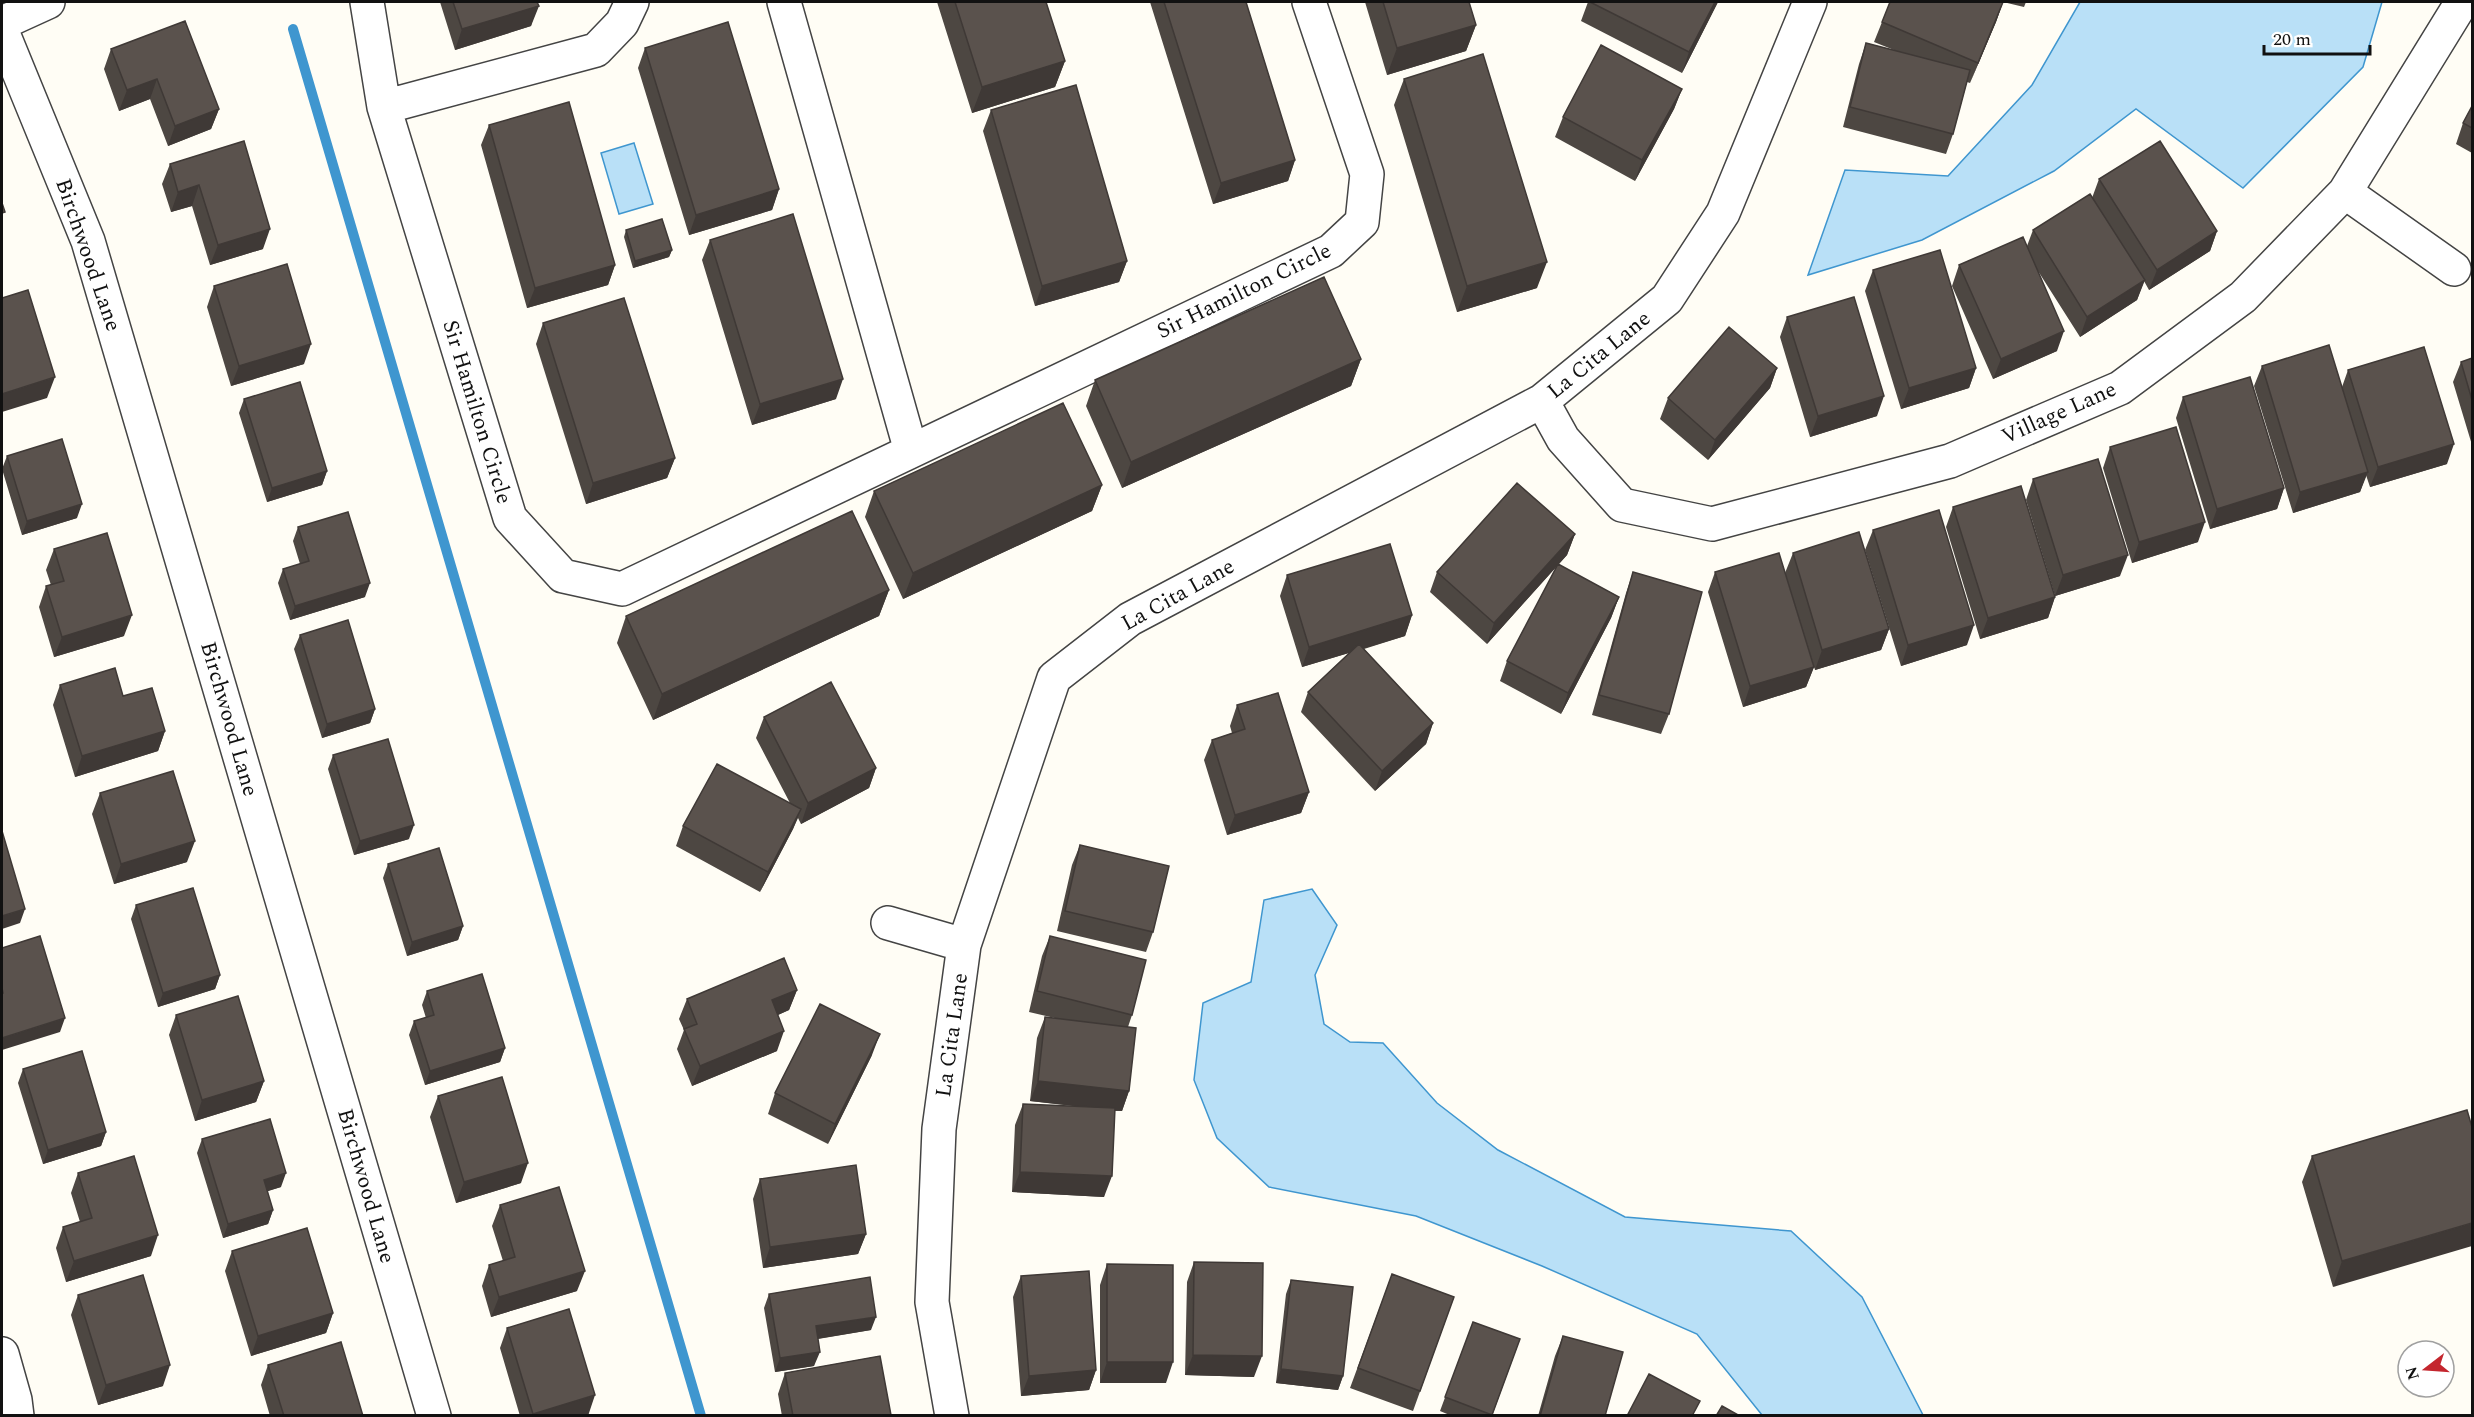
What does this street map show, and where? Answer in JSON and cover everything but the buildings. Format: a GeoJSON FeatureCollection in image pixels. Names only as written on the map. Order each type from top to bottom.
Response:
{"type":"FeatureCollection","features":[{"type":"Feature","properties":{"kind":"street"},"geometry":{"type":"LineString","coordinates":[[2,23],[48,2]]}},
{"type":"Feature","properties":{"kind":"street","name":"Sir Hamilton Circle"},"geometry":{"type":"LineString","coordinates":[[367,2],[384,107],[510,518],[563,576],[622,589],[1331,251],[1362,222],[1367,174],[1309,2]]}},
{"type":"Feature","properties":{"kind":"street"},"geometry":{"type":"LineString","coordinates":[[384,107],[596,51],[621,23],[632,2]]}},
{"type":"Feature","properties":{"kind":"street"},"geometry":{"type":"LineString","coordinates":[[784,2],[911,451]]}},
{"type":"Feature","properties":{"kind":"street","name":"La Cita Lane"},"geometry":{"type":"LineString","coordinates":[[952,1416],[932,1302],[939,1129],[964,945],[1054,678],[1130,619],[1542,401],[1667,299],[1723,213],[1810,2]]}},
{"type":"Feature","properties":{"kind":"street","name":"Village Lane"},"geometry":{"type":"LineString","coordinates":[[1542,401],[1563,439],[1623,506],[1712,524],[1950,461],[2120,388],[2243,297],[2345,192],[2462,2]]}},
{"type":"Feature","properties":{"kind":"street","name":"Birchwood Lane"},"geometry":{"type":"LineString","coordinates":[[2,31],[88,241],[434,1416]]}},
{"type":"Feature","properties":{"kind":"street"},"geometry":{"type":"LineString","coordinates":[[2345,192],[2454,269]]}},
{"type":"Feature","properties":{"kind":"street"},"geometry":{"type":"LineString","coordinates":[[888,923],[964,945]]}},
{"type":"Feature","properties":{"kind":"street"},"geometry":{"type":"LineString","coordinates":[[2,1354],[15,1400],[17,1416]]}},
{"type":"Feature","properties":{"kind":"water"},"geometry":{"type":"Polygon","coordinates":[[[2080,2],[2382,2],[2363,67],[2243,188],[2136,109],[2054,171],[1922,240],[1808,275],[1845,170],[1948,176],[2032,85],[2080,2]]]}},
{"type":"Feature","properties":{"kind":"water"},"geometry":{"type":"Polygon","coordinates":[[[634,143],[653,204],[619,214],[601,153],[634,143]]]}},
{"type":"Feature","properties":{"kind":"water"},"geometry":{"type":"Polygon","coordinates":[[[1312,889],[1337,925],[1315,975],[1324,1024],[1350,1042],[1383,1043],[1437,1103],[1498,1150],[1625,1217],[1791,1231],[1862,1297],[1923,1415],[1762,1415],[1697,1334],[1542,1266],[1416,1216],[1269,1187],[1217,1138],[1194,1080],[1203,1003],[1251,982],[1264,900],[1312,889]]]}},
{"type":"Feature","properties":{"kind":"waterway"},"geometry":{"type":"LineString","coordinates":[[293,29],[701,1416]]}}]}
